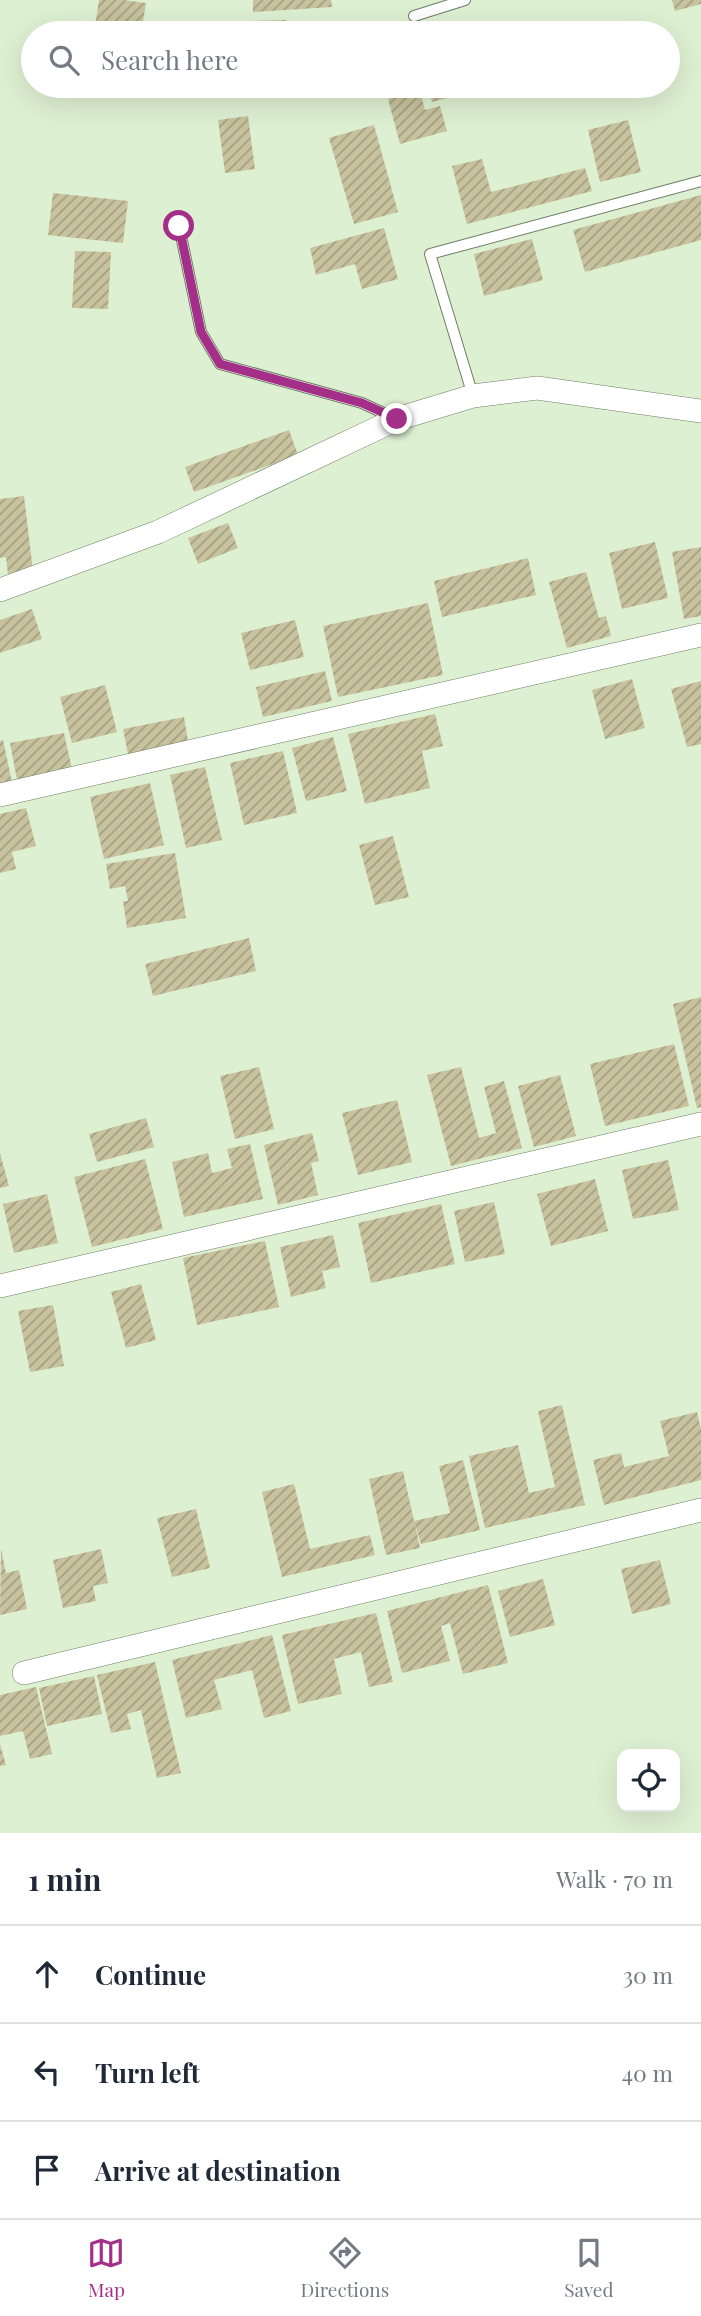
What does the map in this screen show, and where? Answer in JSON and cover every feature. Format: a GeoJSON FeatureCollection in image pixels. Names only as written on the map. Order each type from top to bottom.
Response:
{"type":"FeatureCollection","features":[{"type":"Feature","properties":{"kind":"street"},"geometry":{"type":"LineString","coordinates":[[0,590],[158,532],[397,419],[472,396],[537,388],[701,411]]}},
{"type":"Feature","properties":{"kind":"street"},"geometry":{"type":"LineString","coordinates":[[0,795],[701,635]]}},
{"type":"Feature","properties":{"kind":"street"},"geometry":{"type":"LineString","coordinates":[[0,1286],[701,1124]]}},
{"type":"Feature","properties":{"kind":"street"},"geometry":{"type":"LineString","coordinates":[[24,1673],[701,1510]]}},
{"type":"Feature","properties":{"kind":"lane"},"geometry":{"type":"LineString","coordinates":[[414,16],[465,0]]}},
{"type":"Feature","properties":{"kind":"lane"},"geometry":{"type":"LineString","coordinates":[[472,396],[429,254],[701,181]]}},
{"type":"Feature","properties":{"kind":"lane"},"geometry":{"type":"LineString","coordinates":[[179,226],[201,332],[220,364],[362,403],[397,419]]}},
{"type":"Feature","properties":{"kind":"building"},"geometry":{"type":"Polygon","coordinates":[[[99,0],[146,3],[143,21],[96,21],[99,0]]]}},
{"type":"Feature","properties":{"kind":"building"},"geometry":{"type":"Polygon","coordinates":[[[253,0],[331,0],[332,7],[253,12],[253,0]]]}},
{"type":"Feature","properties":{"kind":"building"},"geometry":{"type":"Polygon","coordinates":[[[672,0],[701,0],[701,4],[675,11],[672,0]]]}},
{"type":"Feature","properties":{"kind":"building"},"geometry":{"type":"Polygon","coordinates":[[[422,98],[425,110],[440,106],[447,131],[400,144],[388,99],[422,98]]]}},
{"type":"Feature","properties":{"kind":"building"},"geometry":{"type":"Polygon","coordinates":[[[431,98],[447,98],[432,102],[431,98]]]}},
{"type":"Feature","properties":{"kind":"building"},"geometry":{"type":"Polygon","coordinates":[[[248,116],[255,169],[225,173],[218,120],[248,116]]]}},
{"type":"Feature","properties":{"kind":"building"},"geometry":{"type":"Polygon","coordinates":[[[628,120],[641,172],[600,182],[588,130],[628,120]]]}},
{"type":"Feature","properties":{"kind":"building"},"geometry":{"type":"Polygon","coordinates":[[[374,125],[398,212],[354,224],[329,138],[374,125]]]}},
{"type":"Feature","properties":{"kind":"building"},"geometry":{"type":"Polygon","coordinates":[[[482,159],[491,192],[585,168],[592,191],[467,224],[452,166],[482,159]]]}},
{"type":"Feature","properties":{"kind":"building"},"geometry":{"type":"Polygon","coordinates":[[[53,193],[128,201],[123,243],[48,235],[53,193]]]}},
{"type":"Feature","properties":{"kind":"building"},"geometry":{"type":"Polygon","coordinates":[[[701,195],[701,240],[585,272],[573,230],[701,195]]]}},
{"type":"Feature","properties":{"kind":"building"},"geometry":{"type":"Polygon","coordinates":[[[384,228],[398,279],[362,289],[355,264],[316,275],[310,248],[384,228]]]}},
{"type":"Feature","properties":{"kind":"building"},"geometry":{"type":"Polygon","coordinates":[[[532,239],[543,280],[484,296],[474,254],[532,239]]]}},
{"type":"Feature","properties":{"kind":"building"},"geometry":{"type":"Polygon","coordinates":[[[75,251],[111,252],[108,309],[72,308],[75,251]]]}},
{"type":"Feature","properties":{"kind":"building"},"geometry":{"type":"Polygon","coordinates":[[[289,430],[298,455],[194,492],[185,467],[289,430]]]}},
{"type":"Feature","properties":{"kind":"building"},"geometry":{"type":"Polygon","coordinates":[[[24,496],[33,571],[8,574],[6,557],[0,558],[0,499],[24,496]]]}},
{"type":"Feature","properties":{"kind":"building"},"geometry":{"type":"Polygon","coordinates":[[[228,523],[238,548],[198,564],[188,538],[228,523]]]}},
{"type":"Feature","properties":{"kind":"building"},"geometry":{"type":"Polygon","coordinates":[[[655,542],[668,598],[622,609],[609,553],[655,542]]]}},
{"type":"Feature","properties":{"kind":"building"},"geometry":{"type":"Polygon","coordinates":[[[701,547],[701,616],[684,619],[672,552],[701,547]]]}},
{"type":"Feature","properties":{"kind":"building"},"geometry":{"type":"Polygon","coordinates":[[[528,558],[536,595],[442,617],[434,581],[528,558]]]}},
{"type":"Feature","properties":{"kind":"building"},"geometry":{"type":"Polygon","coordinates":[[[586,572],[599,618],[606,616],[611,636],[567,648],[549,582],[586,572]]]}},
{"type":"Feature","properties":{"kind":"building"},"geometry":{"type":"Polygon","coordinates":[[[428,603],[443,675],[338,697],[323,626],[428,603]]]}},
{"type":"Feature","properties":{"kind":"building"},"geometry":{"type":"Polygon","coordinates":[[[32,609],[42,639],[0,653],[0,620],[32,609]]]}},
{"type":"Feature","properties":{"kind":"building"},"geometry":{"type":"Polygon","coordinates":[[[295,620],[304,657],[250,670],[241,633],[295,620]]]}},
{"type":"Feature","properties":{"kind":"building"},"geometry":{"type":"Polygon","coordinates":[[[325,671],[332,701],[263,717],[256,687],[325,671]]]}},
{"type":"Feature","properties":{"kind":"building"},"geometry":{"type":"Polygon","coordinates":[[[632,679],[645,728],[605,739],[592,690],[632,679]]]}},
{"type":"Feature","properties":{"kind":"building"},"geometry":{"type":"Polygon","coordinates":[[[701,681],[701,744],[687,747],[671,689],[701,681]]]}},
{"type":"Feature","properties":{"kind":"building"},"geometry":{"type":"Polygon","coordinates":[[[105,685],[117,732],[72,743],[60,697],[105,685]]]}},
{"type":"Feature","properties":{"kind":"building"},"geometry":{"type":"Polygon","coordinates":[[[435,714],[443,746],[422,751],[430,788],[365,804],[348,734],[435,714]]]}},
{"type":"Feature","properties":{"kind":"building"},"geometry":{"type":"Polygon","coordinates":[[[184,717],[188,741],[128,754],[123,729],[184,717]]]}},
{"type":"Feature","properties":{"kind":"building"},"geometry":{"type":"Polygon","coordinates":[[[64,733],[72,769],[17,780],[10,743],[64,733]]]}},
{"type":"Feature","properties":{"kind":"building"},"geometry":{"type":"Polygon","coordinates":[[[333,737],[347,791],[306,801],[292,748],[333,737]]]}},
{"type":"Feature","properties":{"kind":"building"},"geometry":{"type":"Polygon","coordinates":[[[3,740],[12,782],[0,784],[0,741],[3,740]]]}},
{"type":"Feature","properties":{"kind":"building"},"geometry":{"type":"Polygon","coordinates":[[[283,751],[297,813],[244,825],[230,763],[283,751]]]}},
{"type":"Feature","properties":{"kind":"building"},"geometry":{"type":"Polygon","coordinates":[[[205,767],[222,840],[186,848],[170,775],[205,767]]]}},
{"type":"Feature","properties":{"kind":"building"},"geometry":{"type":"Polygon","coordinates":[[[150,783],[164,845],[104,859],[90,797],[150,783]]]}},
{"type":"Feature","properties":{"kind":"building"},"geometry":{"type":"Polygon","coordinates":[[[26,808],[36,846],[12,852],[16,869],[0,873],[0,814],[26,808]]]}},
{"type":"Feature","properties":{"kind":"building"},"geometry":{"type":"Polygon","coordinates":[[[393,836],[409,897],[375,905],[359,845],[393,836]]]}},
{"type":"Feature","properties":{"kind":"building"},"geometry":{"type":"Polygon","coordinates":[[[175,853],[186,918],[127,928],[123,901],[128,901],[125,886],[110,889],[106,864],[175,853]]]}},
{"type":"Feature","properties":{"kind":"building"},"geometry":{"type":"Polygon","coordinates":[[[249,938],[256,971],[153,996],[145,964],[249,938]]]}},
{"type":"Feature","properties":{"kind":"building"},"geometry":{"type":"Polygon","coordinates":[[[701,997],[701,1107],[697,1108],[673,1004],[701,997]]]}},
{"type":"Feature","properties":{"kind":"building"},"geometry":{"type":"Polygon","coordinates":[[[674,1044],[689,1106],[605,1126],[590,1064],[674,1044]]]}},
{"type":"Feature","properties":{"kind":"building"},"geometry":{"type":"Polygon","coordinates":[[[259,1067],[274,1129],[235,1139],[220,1076],[259,1067]]]}},
{"type":"Feature","properties":{"kind":"building"},"geometry":{"type":"Polygon","coordinates":[[[461,1067],[479,1138],[496,1133],[484,1087],[504,1081],[522,1148],[451,1166],[427,1075],[461,1067]]]}},
{"type":"Feature","properties":{"kind":"building"},"geometry":{"type":"Polygon","coordinates":[[[560,1075],[576,1136],[534,1147],[518,1086],[560,1075]]]}},
{"type":"Feature","properties":{"kind":"building"},"geometry":{"type":"Polygon","coordinates":[[[397,1100],[412,1162],[358,1175],[342,1113],[397,1100]]]}},
{"type":"Feature","properties":{"kind":"building"},"geometry":{"type":"Polygon","coordinates":[[[146,1118],[154,1147],[97,1162],[89,1134],[146,1118]]]}},
{"type":"Feature","properties":{"kind":"building"},"geometry":{"type":"Polygon","coordinates":[[[312,1133],[319,1161],[311,1163],[318,1195],[278,1205],[264,1145],[312,1133]]]}},
{"type":"Feature","properties":{"kind":"building"},"geometry":{"type":"Polygon","coordinates":[[[250,1144],[263,1199],[184,1217],[172,1162],[208,1153],[212,1173],[232,1168],[227,1149],[250,1144]]]}},
{"type":"Feature","properties":{"kind":"building"},"geometry":{"type":"Polygon","coordinates":[[[0,1153],[9,1186],[0,1188],[0,1153]]]}},
{"type":"Feature","properties":{"kind":"building"},"geometry":{"type":"Polygon","coordinates":[[[145,1159],[163,1229],[92,1247],[74,1177],[145,1159]]]}},
{"type":"Feature","properties":{"kind":"building"},"geometry":{"type":"Polygon","coordinates":[[[668,1160],[679,1210],[633,1219],[622,1170],[668,1160]]]}},
{"type":"Feature","properties":{"kind":"building"},"geometry":{"type":"Polygon","coordinates":[[[595,1179],[608,1231],[551,1246],[537,1194],[595,1179]]]}},
{"type":"Feature","properties":{"kind":"building"},"geometry":{"type":"Polygon","coordinates":[[[47,1194],[58,1243],[14,1253],[3,1204],[47,1194]]]}},
{"type":"Feature","properties":{"kind":"building"},"geometry":{"type":"Polygon","coordinates":[[[494,1202],[505,1254],[465,1262],[454,1211],[494,1202]]]}},
{"type":"Feature","properties":{"kind":"building"},"geometry":{"type":"Polygon","coordinates":[[[441,1204],[455,1264],[371,1283],[358,1223],[441,1204]]]}},
{"type":"Feature","properties":{"kind":"building"},"geometry":{"type":"Polygon","coordinates":[[[333,1235],[340,1267],[322,1271],[326,1288],[291,1297],[280,1247],[333,1235]]]}},
{"type":"Feature","properties":{"kind":"building"},"geometry":{"type":"Polygon","coordinates":[[[265,1241],[279,1307],[197,1325],[183,1258],[265,1241]]]}},
{"type":"Feature","properties":{"kind":"building"},"geometry":{"type":"Polygon","coordinates":[[[141,1284],[156,1340],[126,1348],[111,1292],[141,1284]]]}},
{"type":"Feature","properties":{"kind":"building"},"geometry":{"type":"Polygon","coordinates":[[[53,1305],[64,1366],[30,1372],[18,1311],[53,1305]]]}},
{"type":"Feature","properties":{"kind":"building"},"geometry":{"type":"Polygon","coordinates":[[[562,1405],[585,1505],[485,1528],[469,1456],[518,1445],[529,1493],[555,1487],[538,1411],[562,1405]]]}},
{"type":"Feature","properties":{"kind":"building"},"geometry":{"type":"Polygon","coordinates":[[[697,1412],[701,1429],[701,1480],[604,1505],[593,1460],[621,1453],[624,1467],[669,1456],[660,1421],[697,1412]]]}},
{"type":"Feature","properties":{"kind":"building"},"geometry":{"type":"Polygon","coordinates":[[[463,1460],[480,1530],[421,1544],[415,1524],[420,1548],[386,1555],[369,1479],[403,1471],[414,1521],[450,1513],[439,1466],[463,1460]]]}},
{"type":"Feature","properties":{"kind":"building"},"geometry":{"type":"Polygon","coordinates":[[[294,1484],[310,1549],[370,1535],[375,1555],[282,1577],[262,1492],[294,1484]]]}},
{"type":"Feature","properties":{"kind":"building"},"geometry":{"type":"Polygon","coordinates":[[[196,1509],[210,1568],[172,1577],[157,1518],[196,1509]]]}},
{"type":"Feature","properties":{"kind":"building"},"geometry":{"type":"Polygon","coordinates":[[[1,1549],[6,1573],[19,1570],[27,1609],[0,1615],[1,1549]]]}},
{"type":"Feature","properties":{"kind":"building"},"geometry":{"type":"Polygon","coordinates":[[[101,1549],[108,1583],[93,1586],[96,1601],[63,1608],[53,1560],[101,1549]]]}},
{"type":"Feature","properties":{"kind":"building"},"geometry":{"type":"Polygon","coordinates":[[[660,1560],[671,1604],[632,1614],[621,1569],[660,1560]]]}},
{"type":"Feature","properties":{"kind":"building"},"geometry":{"type":"Polygon","coordinates":[[[543,1579],[555,1625],[510,1637],[498,1591],[543,1579]]]}},
{"type":"Feature","properties":{"kind":"building"},"geometry":{"type":"Polygon","coordinates":[[[488,1585],[508,1663],[463,1674],[450,1623],[441,1626],[450,1661],[402,1673],[387,1611],[488,1585]]]}},
{"type":"Feature","properties":{"kind":"building"},"geometry":{"type":"Polygon","coordinates":[[[376,1613],[393,1682],[369,1687],[361,1652],[334,1659],[342,1694],[298,1704],[282,1635],[376,1613]]]}},
{"type":"Feature","properties":{"kind":"building"},"geometry":{"type":"Polygon","coordinates":[[[272,1635],[291,1711],[264,1718],[252,1670],[214,1680],[222,1709],[186,1718],[172,1660],[272,1635]]]}},
{"type":"Feature","properties":{"kind":"building"},"geometry":{"type":"Polygon","coordinates":[[[155,1662],[181,1773],[157,1778],[141,1710],[127,1714],[131,1729],[111,1733],[97,1675],[155,1662]]]}},
{"type":"Feature","properties":{"kind":"building"},"geometry":{"type":"Polygon","coordinates":[[[94,1676],[102,1714],[47,1726],[39,1688],[94,1676]]]}},
{"type":"Feature","properties":{"kind":"building"},"geometry":{"type":"Polygon","coordinates":[[[36,1687],[52,1754],[30,1759],[23,1731],[0,1736],[0,1695],[36,1687]]]}},
{"type":"Feature","properties":{"kind":"building"},"geometry":{"type":"Polygon","coordinates":[[[0,1744],[6,1765],[0,1766],[0,1744]]]}},
{"type":"Feature","properties":{"kind":"route"},"geometry":{"type":"LineString","coordinates":[[179,226],[201,332],[220,364],[362,403],[397,419]]}}]}
